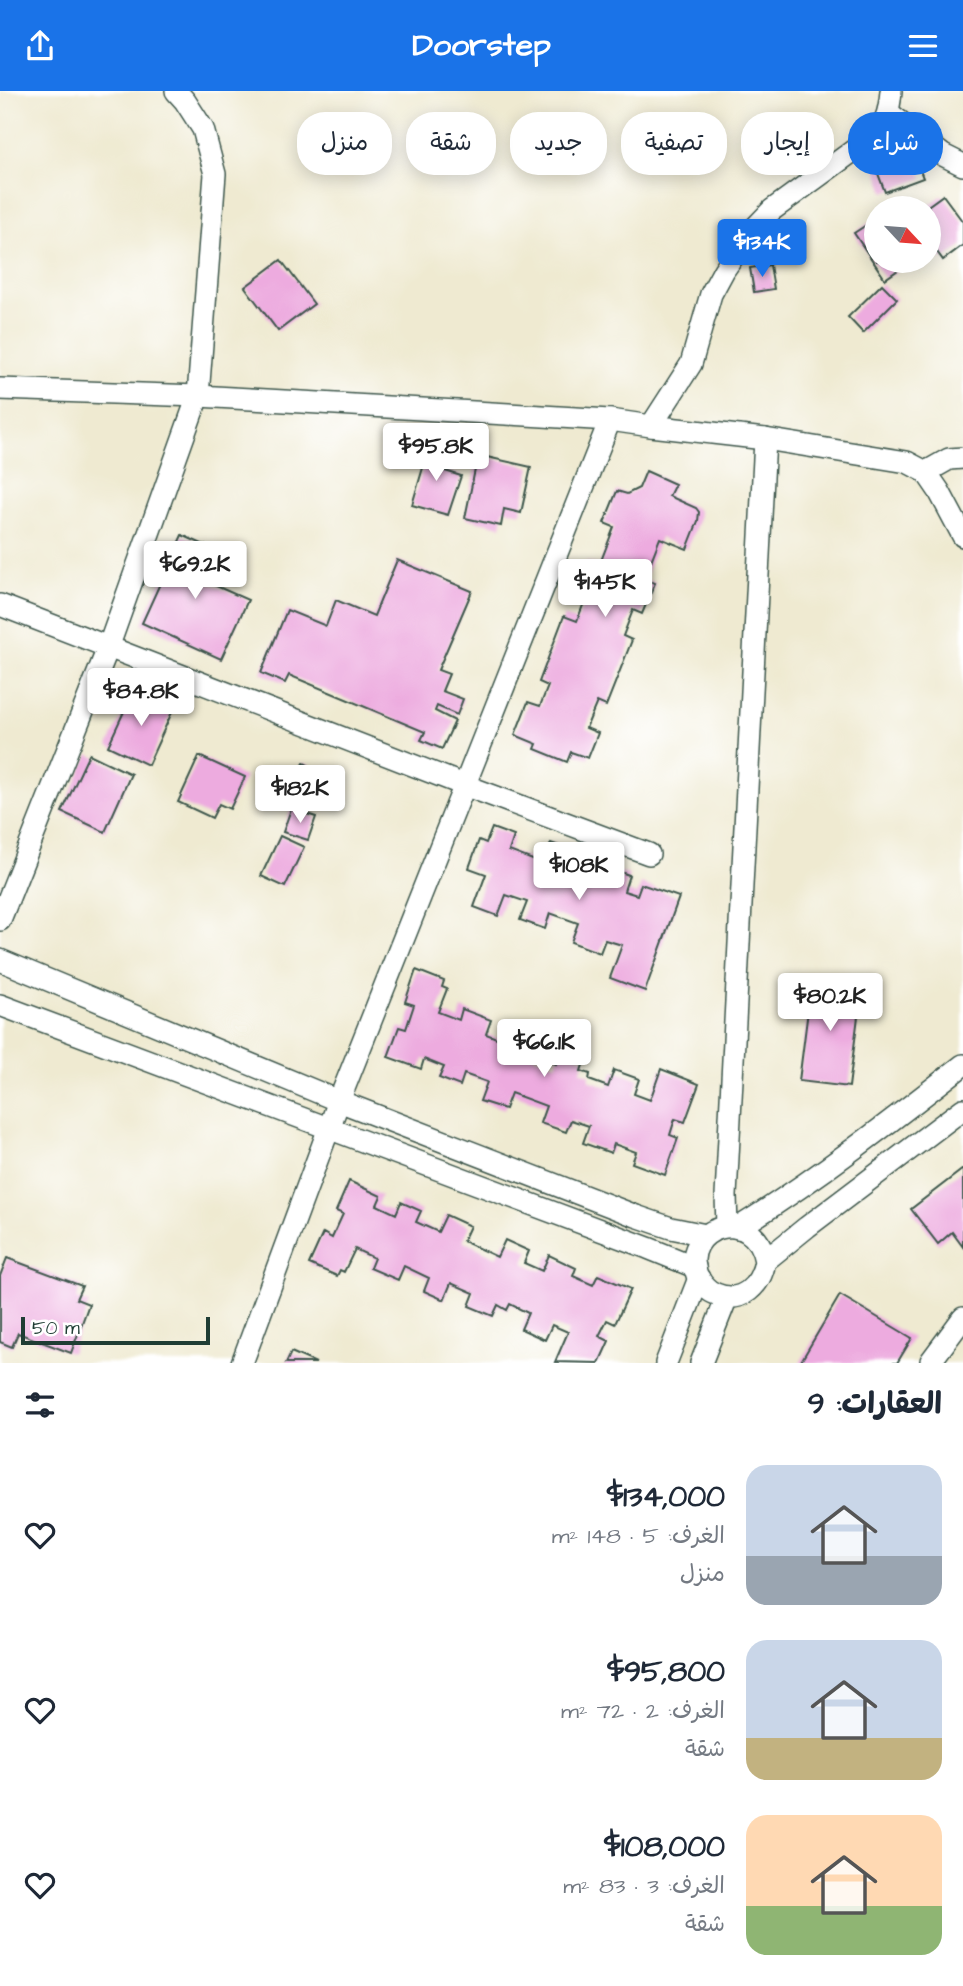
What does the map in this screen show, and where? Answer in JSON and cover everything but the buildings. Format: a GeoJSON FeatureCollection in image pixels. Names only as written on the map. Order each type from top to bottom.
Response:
{"type":"FeatureCollection","features":[{"type":"Feature","properties":{"kind":"street"},"geometry":{"type":"LineString","coordinates":[[0,920],[108,648],[198,396],[215,174],[203,129],[176,91]]}},
{"type":"Feature","properties":{"kind":"street"},"geometry":{"type":"LineString","coordinates":[[889,112],[891,91]]}},
{"type":"Feature","properties":{"kind":"street"},"geometry":{"type":"LineString","coordinates":[[651,426],[691,364],[711,294],[749,234],[772,210],[848,155]]}},
{"type":"Feature","properties":{"kind":"street"},"geometry":{"type":"LineString","coordinates":[[943,155],[963,165]]}},
{"type":"Feature","properties":{"kind":"street"},"geometry":{"type":"LineString","coordinates":[[0,389],[198,396],[610,420],[765,439],[907,462],[926,473],[963,536]]}},
{"type":"Feature","properties":{"kind":"street"},"geometry":{"type":"LineString","coordinates":[[242,1363],[339,1101],[610,420]]}},
{"type":"Feature","properties":{"kind":"street"},"geometry":{"type":"LineString","coordinates":[[733,1227],[726,1196],[765,439]]}},
{"type":"Feature","properties":{"kind":"street"},"geometry":{"type":"LineString","coordinates":[[926,473],[949,459],[963,459]]}},
{"type":"Feature","properties":{"kind":"street"},"geometry":{"type":"LineString","coordinates":[[0,605],[649,854]]}},
{"type":"Feature","properties":{"kind":"street"},"geometry":{"type":"LineString","coordinates":[[0,960],[339,1101],[645,1220],[706,1235]]}},
{"type":"Feature","properties":{"kind":"street"},"geometry":{"type":"LineString","coordinates":[[0,1005],[648,1248],[697,1273]]}},
{"type":"Feature","properties":{"kind":"street"},"geometry":{"type":"LineString","coordinates":[[733,1227],[749,1232],[757,1240],[765,1261],[758,1283],[750,1291],[727,1297],[706,1288],[697,1273],[695,1256],[706,1235],[716,1229],[733,1227],[770,1208],[826,1170],[963,1065]]}},
{"type":"Feature","properties":{"kind":"street"},"geometry":{"type":"LineString","coordinates":[[765,1261],[963,1109]]}},
{"type":"Feature","properties":{"kind":"street"},"geometry":{"type":"LineString","coordinates":[[666,1363],[697,1273]]}},
{"type":"Feature","properties":{"kind":"street"},"geometry":{"type":"LineString","coordinates":[[701,1363],[727,1297]]}},
{"type":"Feature","properties":{"kind":"street"},"geometry":{"type":"LineString","coordinates":[[931,1361],[963,1318]]}}]}
